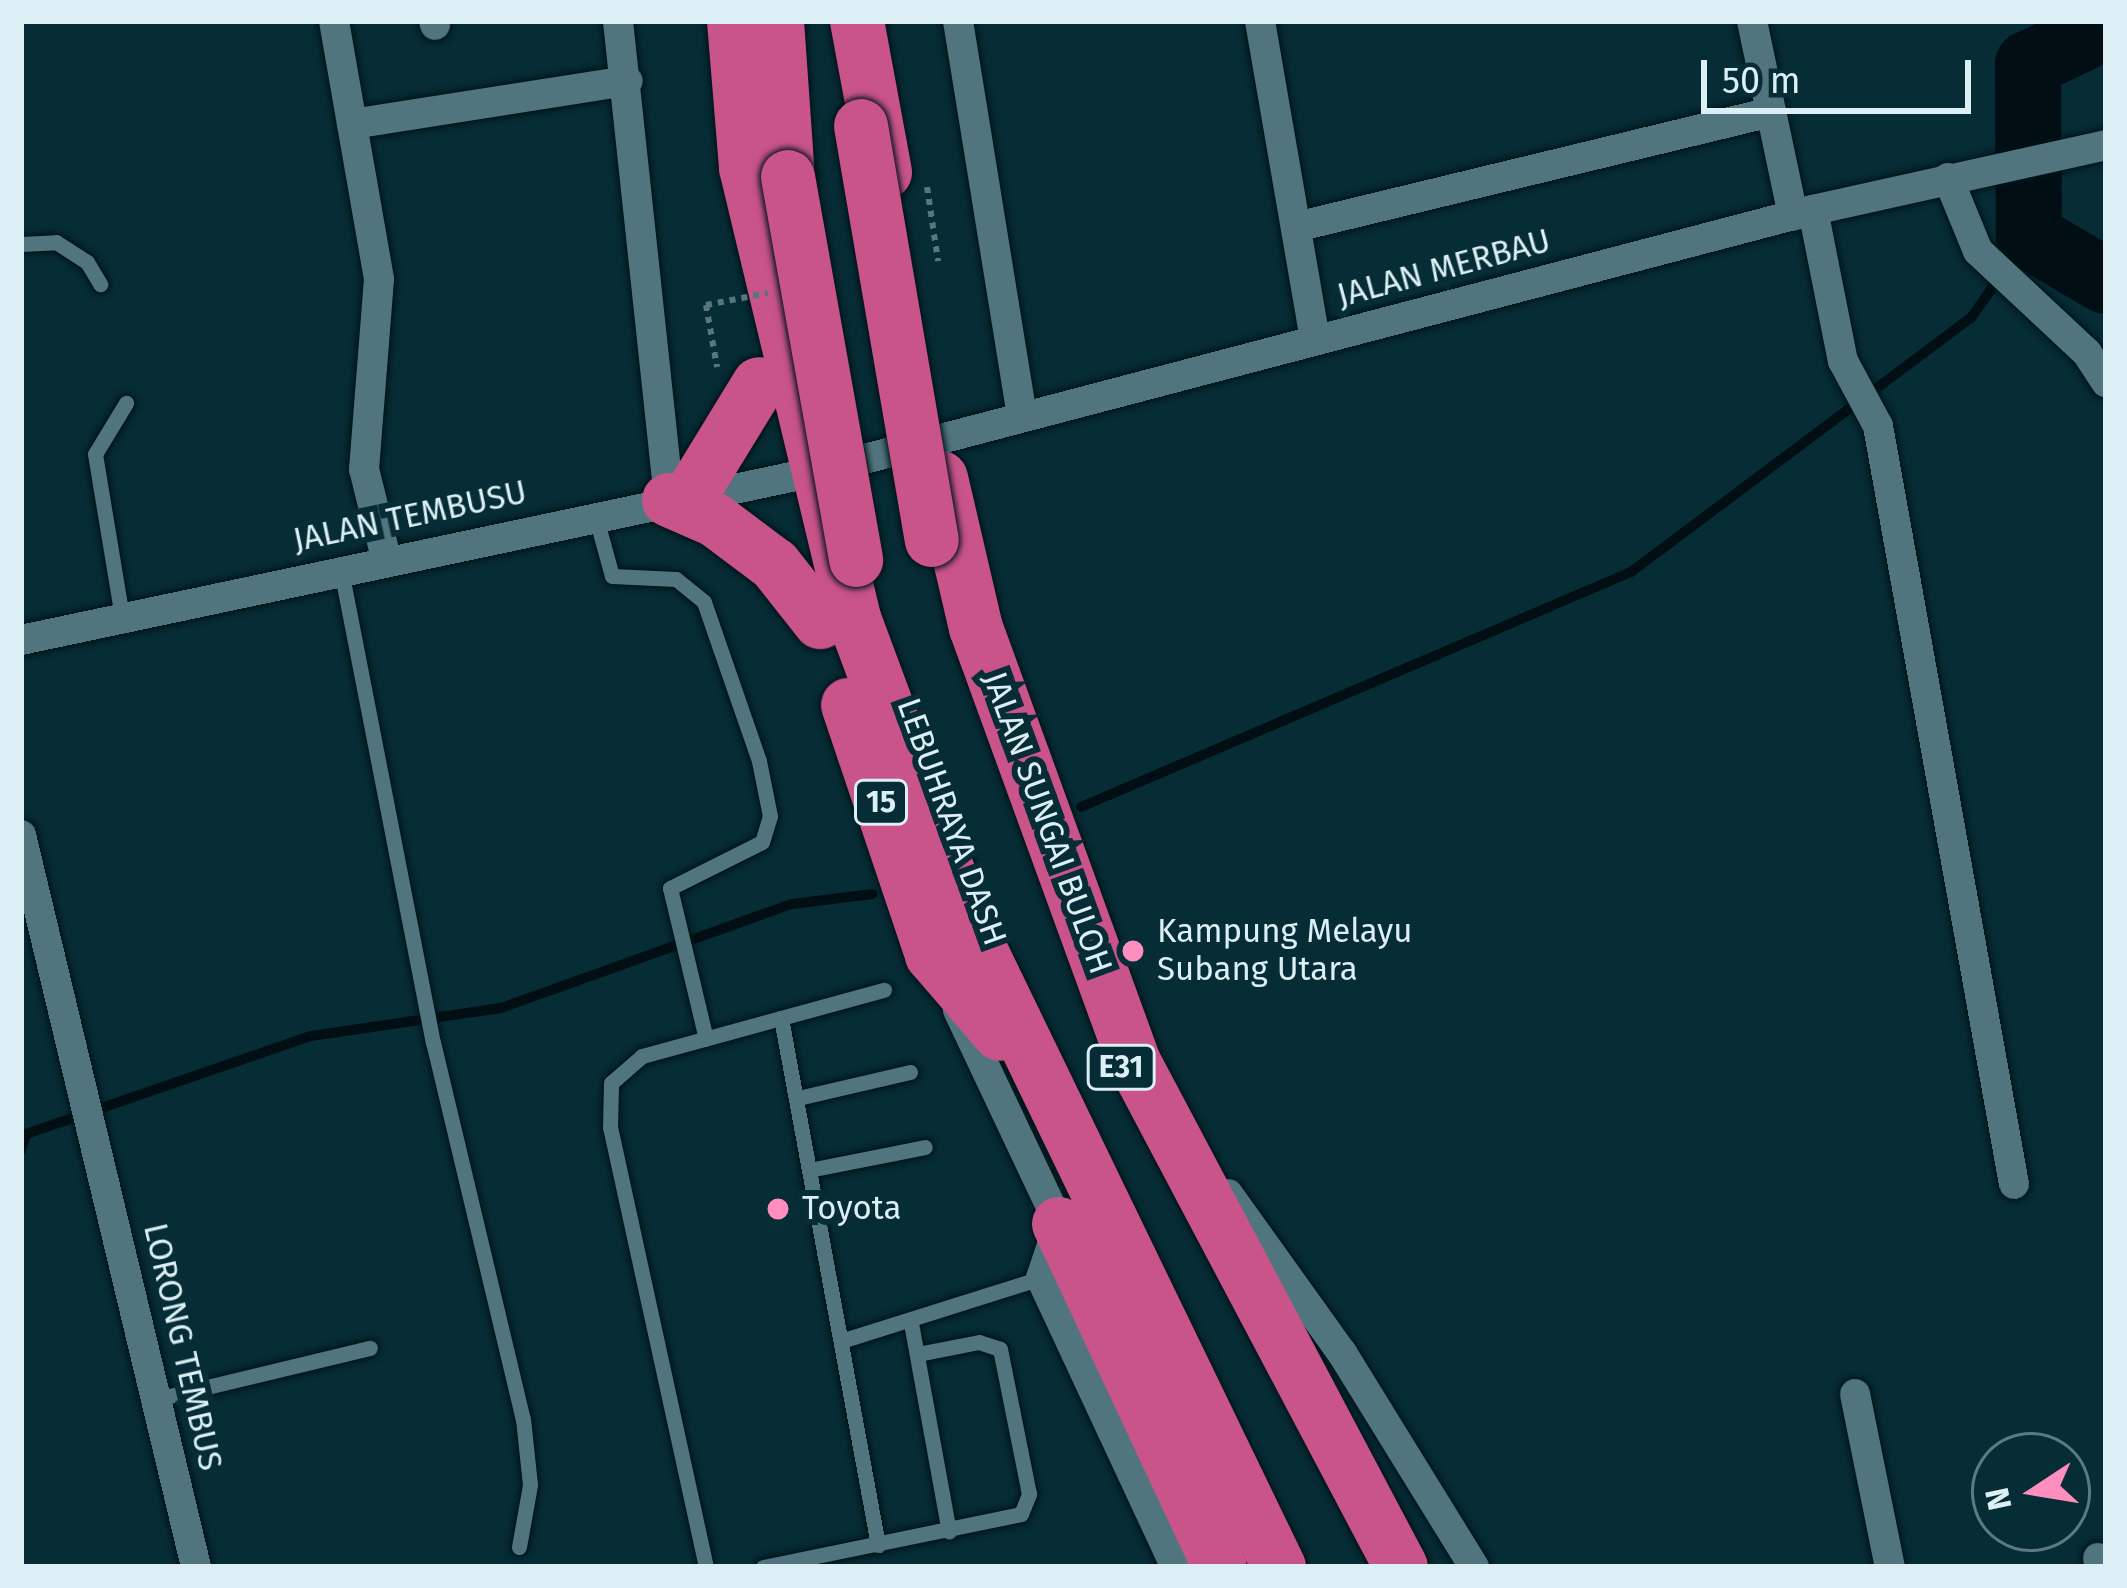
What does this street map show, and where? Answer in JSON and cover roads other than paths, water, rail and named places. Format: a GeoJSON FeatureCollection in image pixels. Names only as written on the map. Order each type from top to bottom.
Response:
{"type":"FeatureCollection","features":[{"type":"Feature","properties":{"kind":"highway","name":"15"},"geometry":{"type":"LineString","coordinates":[[701,21],[738,378],[797,475],[958,898],[1279,1567]]}},
{"type":"Feature","properties":{"kind":"highway","name":"15"},"geometry":{"type":"LineString","coordinates":[[734,21],[746,168],[820,622],[932,955],[1048,1090]]}},
{"type":"Feature","properties":{"kind":"highway","name":"LEBUHRAYA DASH"},"geometry":{"type":"LineString","coordinates":[[778,21],[788,177],[856,560],[1020,1009],[1300,1567]]}},
{"type":"Feature","properties":{"kind":"highway","name":"LEBUHRAYA DASH"},"geometry":{"type":"LineString","coordinates":[[854,21],[861,126],[932,540],[1074,965],[1372,1567]]}},
{"type":"Feature","properties":{"kind":"highway","name":"JALAN SUNGAI BULOH"},"geometry":{"type":"LineString","coordinates":[[854,21],[933,440],[976,628],[1134,1062],[1401,1567]]}},
{"type":"Feature","properties":{"kind":"highway"},"geometry":{"type":"LineString","coordinates":[[738,378],[680,498],[775,565],[820,622]]}},
{"type":"Feature","properties":{"kind":"highway"},"geometry":{"type":"LineString","coordinates":[[1059,1224],[1220,1567]]}},
{"type":"Feature","properties":{"kind":"street"},"geometry":{"type":"LineString","coordinates":[[334,21],[380,279],[364,469],[386,558]]}},
{"type":"Feature","properties":{"kind":"street"},"geometry":{"type":"LineString","coordinates":[[618,21],[680,498]]}},
{"type":"Feature","properties":{"kind":"street"},"geometry":{"type":"LineString","coordinates":[[958,21],[1022,417]]}},
{"type":"Feature","properties":{"kind":"street"},"geometry":{"type":"LineString","coordinates":[[1260,21],[1315,340]]}},
{"type":"Feature","properties":{"kind":"street"},"geometry":{"type":"LineString","coordinates":[[1752,21],[1771,112],[1843,362],[1879,426],[2014,1184]]}},
{"type":"Feature","properties":{"kind":"street"},"geometry":{"type":"LineString","coordinates":[[352,124],[628,81]]}},
{"type":"Feature","properties":{"kind":"street"},"geometry":{"type":"LineString","coordinates":[[1295,227],[1771,112]]}},
{"type":"Feature","properties":{"kind":"street","name":"JALAN MERBAU"},"geometry":{"type":"LineString","coordinates":[[797,475],[1803,213],[2106,146]]}},
{"type":"Feature","properties":{"kind":"street"},"geometry":{"type":"LineString","coordinates":[[1960,175],[1978,251],[2106,382]]}},
{"type":"Feature","properties":{"kind":"street","name":"JALAN TEMBUSU"},"geometry":{"type":"LineString","coordinates":[[21,640],[386,558],[797,475]]}},
{"type":"Feature","properties":{"kind":"street"},"geometry":{"type":"LineString","coordinates":[[21,835],[31,922]]}},
{"type":"Feature","properties":{"kind":"street","name":"LORONG TEMBUS"},"geometry":{"type":"LineString","coordinates":[[31,922],[81,1079],[196,1567]]}},
{"type":"Feature","properties":{"kind":"street"},"geometry":{"type":"LineString","coordinates":[[932,955],[1059,1224],[1041,1278],[1176,1567]]}},
{"type":"Feature","properties":{"kind":"street"},"geometry":{"type":"LineString","coordinates":[[1134,1062],[1342,1353],[1474,1567]]}},
{"type":"Feature","properties":{"kind":"street"},"geometry":{"type":"LineString","coordinates":[[1855,1394],[1890,1567]]}},
{"type":"Feature","properties":{"kind":"lane"},"geometry":{"type":"LineString","coordinates":[[21,244],[56,242],[87,262],[100,284]]}},
{"type":"Feature","properties":{"kind":"lane"},"geometry":{"type":"LineString","coordinates":[[122,617],[95,454],[124,416],[126,403]]}},
{"type":"Feature","properties":{"kind":"lane"},"geometry":{"type":"LineString","coordinates":[[596,515],[612,576],[676,579],[704,602],[770,816],[762,842],[745,856],[670,888],[706,1039]]}},
{"type":"Feature","properties":{"kind":"lane"},"geometry":{"type":"LineString","coordinates":[[341,568],[419,977],[523,1420],[530,1485],[519,1547]]}},
{"type":"Feature","properties":{"kind":"lane"},"geometry":{"type":"LineString","coordinates":[[706,1567],[608,1104],[622,1068],[706,1039],[884,990]]}},
{"type":"Feature","properties":{"kind":"lane"},"geometry":{"type":"LineString","coordinates":[[782,1018],[878,1545]]}},
{"type":"Feature","properties":{"kind":"lane"},"geometry":{"type":"LineString","coordinates":[[798,1098],[910,1072]]}},
{"type":"Feature","properties":{"kind":"lane"},"geometry":{"type":"LineString","coordinates":[[809,1170],[925,1148]]}},
{"type":"Feature","properties":{"kind":"lane"},"geometry":{"type":"LineString","coordinates":[[842,1341],[911,1323],[1041,1278]]}},
{"type":"Feature","properties":{"kind":"lane"},"geometry":{"type":"LineString","coordinates":[[911,1323],[949,1532]]}},
{"type":"Feature","properties":{"kind":"lane"},"geometry":{"type":"LineString","coordinates":[[763,1567],[1012,1518],[1028,1504],[1000,1349],[980,1342],[916,1354]]}},
{"type":"Feature","properties":{"kind":"lane"},"geometry":{"type":"LineString","coordinates":[[157,1399],[370,1348]]}},
{"type":"Feature","properties":{"kind":"waterway"},"geometry":{"type":"LineString","coordinates":[[2106,27],[2028,64],[2029,236],[2106,281]]}},
{"type":"Feature","properties":{"kind":"waterway"},"geometry":{"type":"LineString","coordinates":[[1081,807],[1631,572],[1971,318],[2029,236]]}},
{"type":"Feature","properties":{"kind":"waterway"},"geometry":{"type":"LineString","coordinates":[[21,1150],[26,1134],[311,1036],[501,1008],[792,904],[872,894]]}},
{"type":"Feature","properties":{"kind":"place","name":"Kampung Melayu Subang Utara"},"geometry":{"type":"Point","coordinates":[1133,951]}},
{"type":"Feature","properties":{"kind":"place","name":"Toyota"},"geometry":{"type":"Point","coordinates":[778,1209]}}]}
